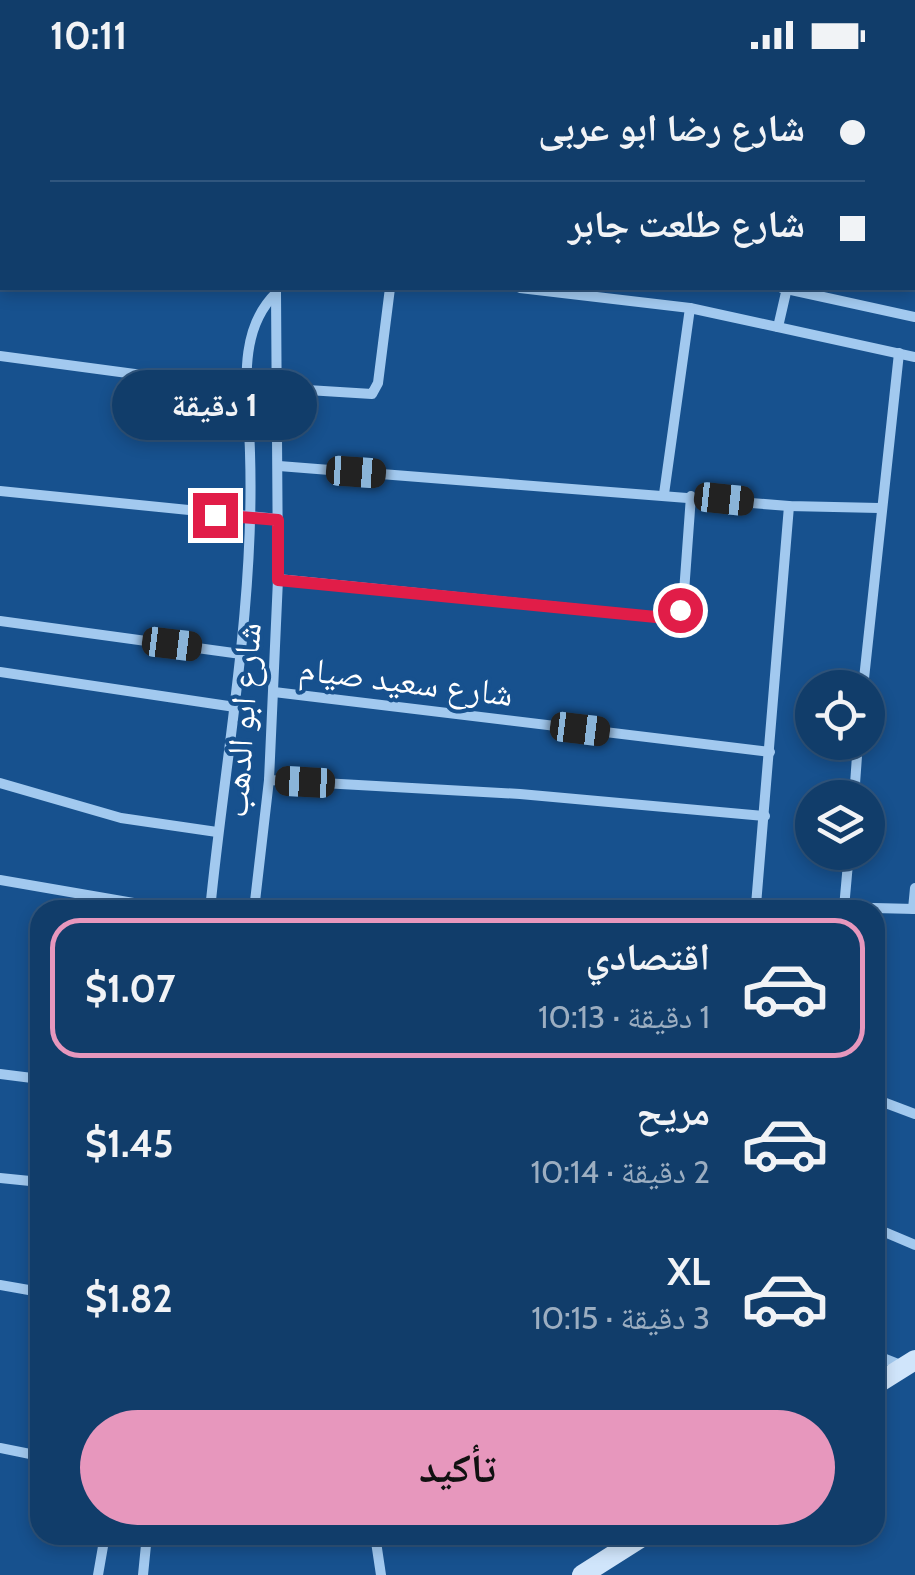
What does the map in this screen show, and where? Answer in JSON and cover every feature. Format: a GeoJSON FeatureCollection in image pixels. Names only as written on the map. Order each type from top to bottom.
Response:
{"type":"FeatureCollection","features":[{"type":"Feature","properties":{"kind":"street","name":"شارع ابو الدهب"},"geometry":{"type":"LineString","coordinates":[[255,900],[269,780],[278,580],[276,290]]}},
{"type":"Feature","properties":{"kind":"street","name":"شارع ابو الدهب"},"geometry":{"type":"LineString","coordinates":[[211,900],[241,654],[251,519],[247,389],[254,324],[260,308],[276,290]]}},
{"type":"Feature","properties":{"kind":"street"},"geometry":{"type":"LineString","coordinates":[[275,388],[372,394],[378,383],[390,290]]}},
{"type":"Feature","properties":{"kind":"street"},"geometry":{"type":"LineString","coordinates":[[537,290],[690,308],[915,357]]}},
{"type":"Feature","properties":{"kind":"street"},"geometry":{"type":"LineString","coordinates":[[778,326],[784,290]]}},
{"type":"Feature","properties":{"kind":"street"},"geometry":{"type":"LineString","coordinates":[[793,290],[915,317]]}},
{"type":"Feature","properties":{"kind":"street"},"geometry":{"type":"LineString","coordinates":[[664,494],[690,308]]}},
{"type":"Feature","properties":{"kind":"street"},"geometry":{"type":"LineString","coordinates":[[865,670],[879,508],[899,353]]}},
{"type":"Feature","properties":{"kind":"street"},"geometry":{"type":"LineString","coordinates":[[0,356],[247,389]]}},
{"type":"Feature","properties":{"kind":"street"},"geometry":{"type":"LineString","coordinates":[[278,466],[789,506],[879,508]]}},
{"type":"Feature","properties":{"kind":"street"},"geometry":{"type":"LineString","coordinates":[[0,491],[278,520]]}},
{"type":"Feature","properties":{"kind":"street"},"geometry":{"type":"LineString","coordinates":[[278,580],[666,618],[683,606],[691,496]]}},
{"type":"Feature","properties":{"kind":"street"},"geometry":{"type":"LineString","coordinates":[[757,900],[789,506]]}},
{"type":"Feature","properties":{"kind":"street"},"geometry":{"type":"LineString","coordinates":[[0,621],[241,654]]}},
{"type":"Feature","properties":{"kind":"street"},"geometry":{"type":"LineString","coordinates":[[0,672],[235,707]]}},
{"type":"Feature","properties":{"kind":"street","name":"شارع سعيد صيام"},"geometry":{"type":"LineString","coordinates":[[274,692],[770,752]]}},
{"type":"Feature","properties":{"kind":"street"},"geometry":{"type":"LineString","coordinates":[[269,780],[520,794],[765,816]]}},
{"type":"Feature","properties":{"kind":"street"},"geometry":{"type":"LineString","coordinates":[[0,783],[121,818],[217,832]]}},
{"type":"Feature","properties":{"kind":"street"},"geometry":{"type":"LineString","coordinates":[[845,900],[847,870]]}},
{"type":"Feature","properties":{"kind":"street"},"geometry":{"type":"LineString","coordinates":[[0,880],[116,900]]}},
{"type":"Feature","properties":{"kind":"street"},"geometry":{"type":"LineString","coordinates":[[885,909],[914,910],[915,888]]}},
{"type":"Feature","properties":{"kind":"street"},"geometry":{"type":"LineString","coordinates":[[0,1074],[30,1078]]}},
{"type":"Feature","properties":{"kind":"street"},"geometry":{"type":"LineString","coordinates":[[885,1103],[915,1114]]}},
{"type":"Feature","properties":{"kind":"street"},"geometry":{"type":"LineString","coordinates":[[0,1178],[30,1181]]}},
{"type":"Feature","properties":{"kind":"street"},"geometry":{"type":"LineString","coordinates":[[885,1232],[915,1245]]}},
{"type":"Feature","properties":{"kind":"street"},"geometry":{"type":"LineString","coordinates":[[0,1285],[30,1290]]}},
{"type":"Feature","properties":{"kind":"street"},"geometry":{"type":"LineString","coordinates":[[885,1379],[909,1363]]}},
{"type":"Feature","properties":{"kind":"street"},"geometry":{"type":"LineString","coordinates":[[0,1448],[30,1454]]}},
{"type":"Feature","properties":{"kind":"street"},"geometry":{"type":"LineString","coordinates":[[98,1575],[104,1545]]}},
{"type":"Feature","properties":{"kind":"street"},"geometry":{"type":"LineString","coordinates":[[143,1575],[146,1545]]}},
{"type":"Feature","properties":{"kind":"street"},"geometry":{"type":"LineString","coordinates":[[377,1545],[381,1575]]}},
{"type":"Feature","properties":{"kind":"street"},"geometry":{"type":"LineString","coordinates":[[582,1575],[629,1545]]}},
{"type":"Feature","properties":{"kind":"route"},"geometry":{"type":"LineString","coordinates":[[215,515],[278,520],[278,580],[666,618],[680,610]]}}]}
